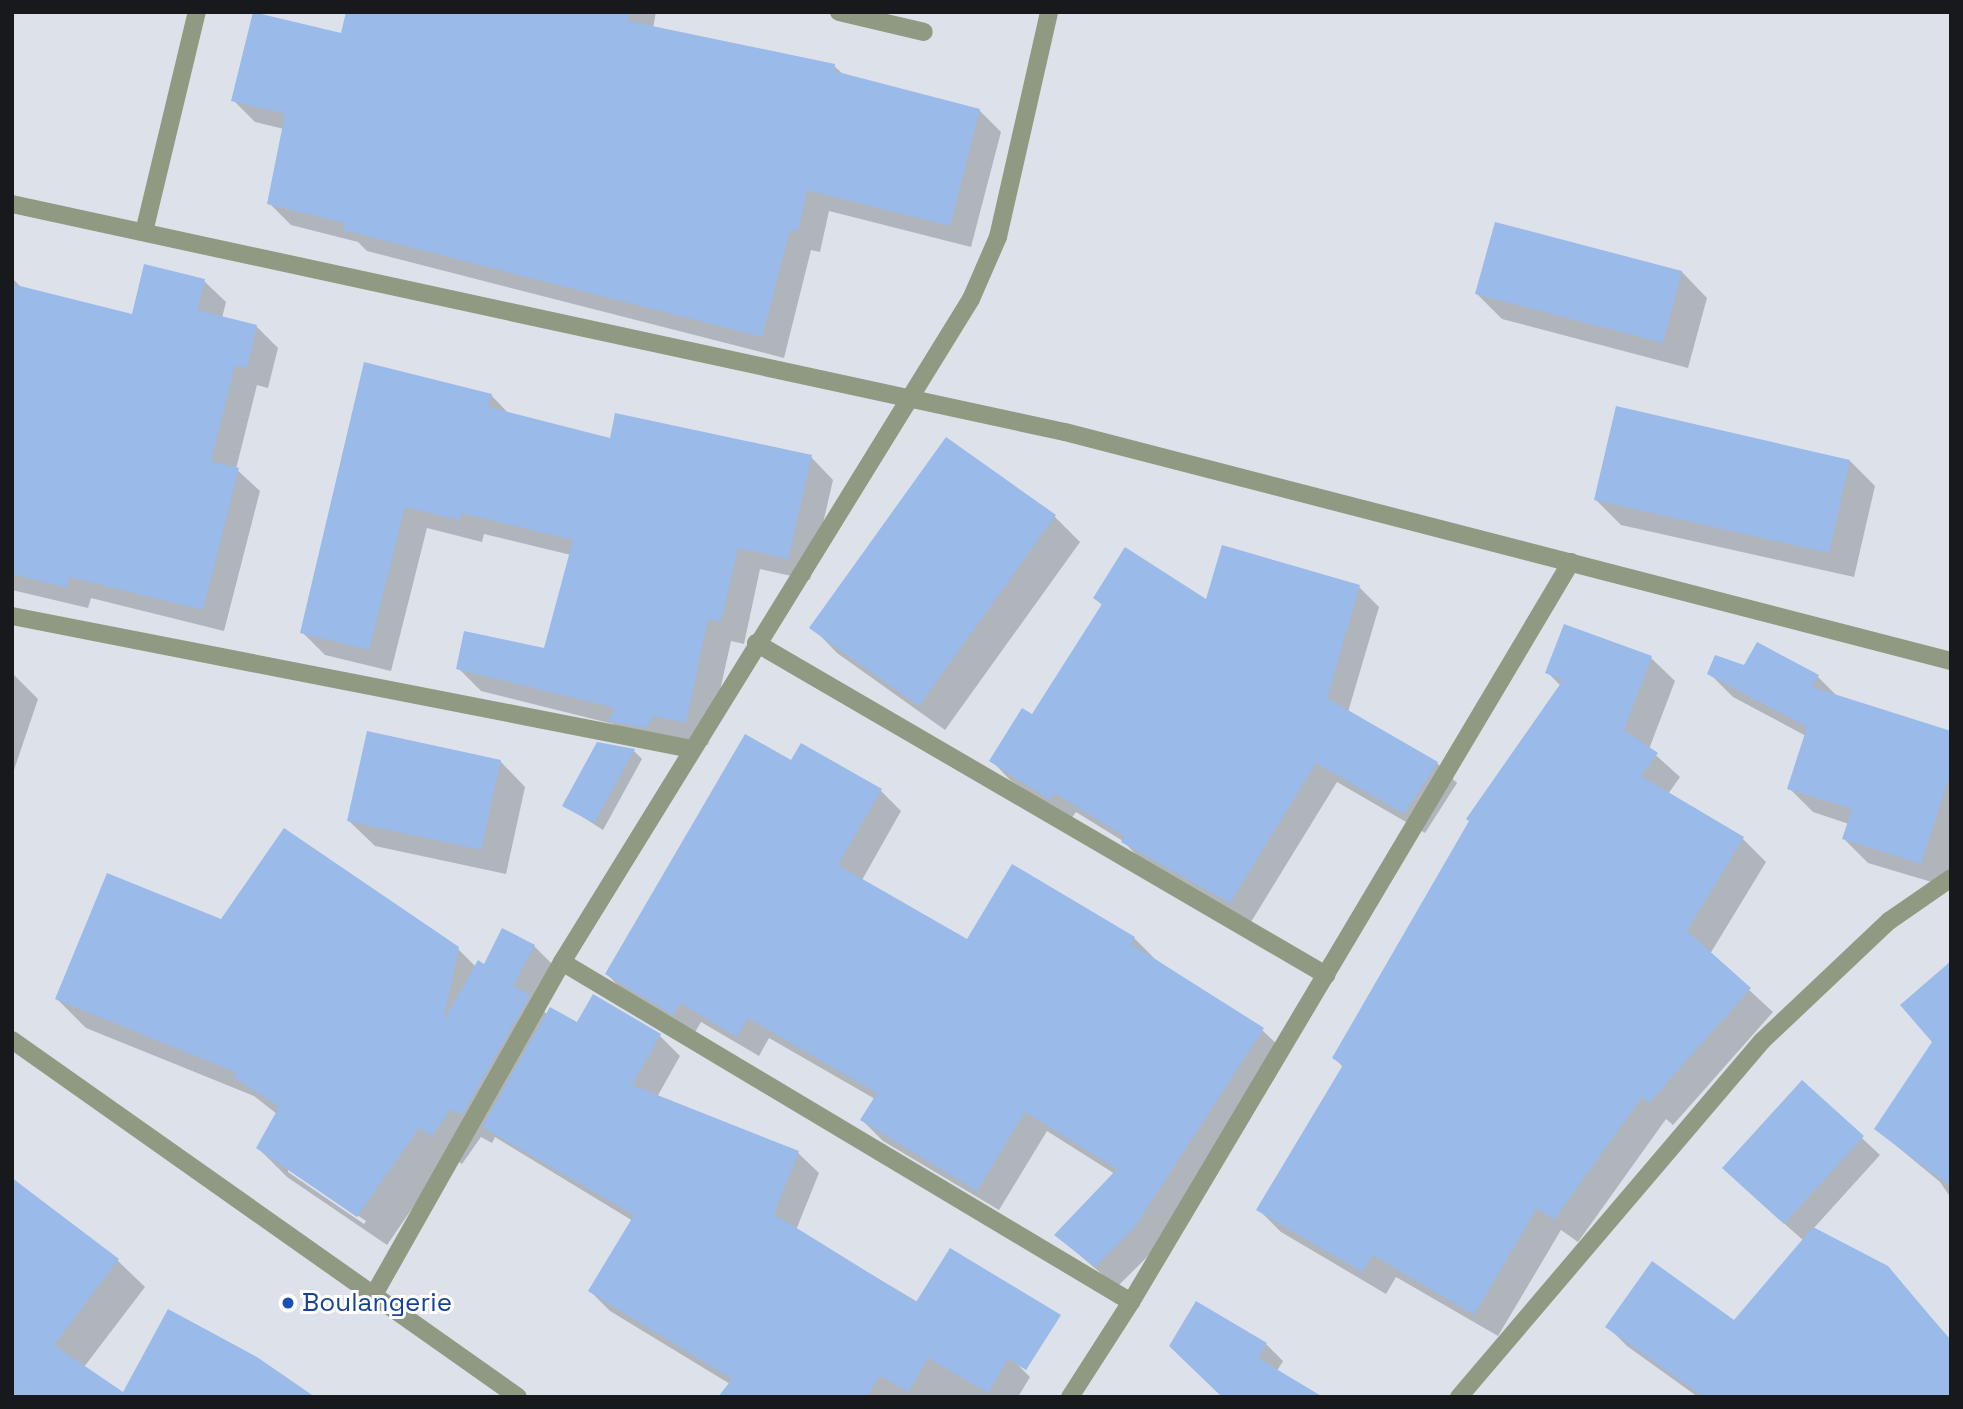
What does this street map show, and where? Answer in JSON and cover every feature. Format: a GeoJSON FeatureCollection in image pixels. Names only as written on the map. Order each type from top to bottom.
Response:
{"type":"FeatureCollection","features":[{"type":"Feature","properties":{"kind":"street"},"geometry":{"type":"LineString","coordinates":[[144,232],[197,12]]}},
{"type":"Feature","properties":{"kind":"street"},"geometry":{"type":"LineString","coordinates":[[839,12],[925,32]]}},
{"type":"Feature","properties":{"kind":"street"},"geometry":{"type":"LineString","coordinates":[[372,1298],[562,962],[907,398],[971,299],[998,237],[1049,12]]}},
{"type":"Feature","properties":{"kind":"street"},"geometry":{"type":"LineString","coordinates":[[12,204],[1065,432],[1951,661]]}},
{"type":"Feature","properties":{"kind":"street"},"geometry":{"type":"LineString","coordinates":[[1070,1397],[1131,1302],[1571,562]]}},
{"type":"Feature","properties":{"kind":"street"},"geometry":{"type":"LineString","coordinates":[[12,617],[692,749]]}},
{"type":"Feature","properties":{"kind":"street"},"geometry":{"type":"LineString","coordinates":[[756,643],[1326,975]]}},
{"type":"Feature","properties":{"kind":"street"},"geometry":{"type":"LineString","coordinates":[[1459,1397],[1762,1041],[1889,921],[1951,878]]}},
{"type":"Feature","properties":{"kind":"street"},"geometry":{"type":"LineString","coordinates":[[562,962],[1131,1302]]}},
{"type":"Feature","properties":{"kind":"street"},"geometry":{"type":"LineString","coordinates":[[12,1040],[372,1298],[518,1397]]}},
{"type":"Feature","properties":{"kind":"building"},"geometry":{"type":"Polygon","coordinates":[[[253,12],[341,33],[346,12],[630,12],[628,21],[835,64],[834,71],[980,109],[950,226],[807,190],[798,231],[790,230],[762,337],[343,230],[345,223],[267,204],[285,114],[231,101],[253,12]]]}},
{"type":"Feature","properties":{"kind":"building"},"geometry":{"type":"Polygon","coordinates":[[[1495,222],[1682,271],[1663,343],[1475,294],[1495,222]]]}},
{"type":"Feature","properties":{"kind":"building"},"geometry":{"type":"Polygon","coordinates":[[[144,264],[205,279],[197,310],[257,325],[247,368],[235,365],[211,461],[239,468],[203,610],[69,577],[67,588],[12,574],[12,284],[132,314],[144,264]]]}},
{"type":"Feature","properties":{"kind":"building"},"geometry":{"type":"Polygon","coordinates":[[[364,362],[492,394],[488,407],[610,438],[615,413],[812,455],[788,559],[738,548],[721,622],[708,619],[686,723],[653,716],[646,728],[608,721],[615,708],[456,669],[464,631],[544,648],[573,540],[462,513],[460,520],[405,507],[369,650],[300,633],[364,362]]]}},
{"type":"Feature","properties":{"kind":"building"},"geometry":{"type":"Polygon","coordinates":[[[1616,406],[1850,460],[1829,553],[1594,500],[1616,406]]]}},
{"type":"Feature","properties":{"kind":"building"},"geometry":{"type":"Polygon","coordinates":[[[946,437],[1056,515],[919,706],[809,628],[946,437]]]}},
{"type":"Feature","properties":{"kind":"building"},"geometry":{"type":"Polygon","coordinates":[[[1222,545],[1360,585],[1327,698],[1438,762],[1404,814],[1316,763],[1230,903],[1121,842],[1124,836],[1055,793],[1050,800],[989,761],[1022,708],[1032,714],[1102,604],[1093,598],[1125,547],[1206,599],[1222,545]]]}},
{"type":"Feature","properties":{"kind":"building"},"geometry":{"type":"Polygon","coordinates":[[[1564,624],[1652,656],[1624,730],[1658,753],[1641,776],[1744,837],[1687,931],[1751,988],[1649,1103],[1642,1097],[1554,1220],[1537,1208],[1474,1315],[1373,1255],[1362,1272],[1256,1210],[1343,1065],[1332,1058],[1469,821],[1466,819],[1563,680],[1545,673],[1564,624]]]}},
{"type":"Feature","properties":{"kind":"building"},"geometry":{"type":"Polygon","coordinates":[[[1757,642],[1819,675],[1812,687],[1951,731],[1951,771],[1921,864],[1842,839],[1852,809],[1787,789],[1807,727],[1707,674],[1715,655],[1744,665],[1757,642]]]}},
{"type":"Feature","properties":{"kind":"building"},"geometry":{"type":"Polygon","coordinates":[[[367,731],[501,760],[481,850],[347,821],[367,731]]]}},
{"type":"Feature","properties":{"kind":"building"},"geometry":{"type":"Polygon","coordinates":[[[745,734],[791,760],[801,743],[882,789],[838,865],[967,939],[1012,864],[1135,937],[1131,944],[1264,1028],[1134,1228],[1095,1267],[1054,1235],[1117,1169],[1025,1112],[977,1191],[860,1120],[877,1093],[748,1018],[737,1037],[680,1003],[673,1015],[605,974],[745,734]]]}},
{"type":"Feature","properties":{"kind":"building"},"geometry":{"type":"Polygon","coordinates":[[[597,742],[635,749],[594,823],[562,806],[597,742]]]}},
{"type":"Feature","properties":{"kind":"building"},"geometry":{"type":"Polygon","coordinates":[[[284,828],[459,947],[443,1022],[478,960],[484,964],[502,928],[535,945],[513,986],[530,995],[462,1115],[451,1109],[432,1136],[419,1128],[357,1217],[256,1148],[279,1107],[233,1077],[237,1073],[55,999],[107,873],[221,919],[284,828]]]}},
{"type":"Feature","properties":{"kind":"building"},"geometry":{"type":"Polygon","coordinates":[[[1951,961],[1951,1187],[1874,1129],[1932,1042],[1900,1005],[1951,961]]]}},
{"type":"Feature","properties":{"kind":"building"},"geometry":{"type":"Polygon","coordinates":[[[593,994],[661,1034],[632,1085],[799,1151],[774,1214],[916,1302],[950,1248],[1061,1315],[1026,1370],[1008,1359],[988,1393],[928,1358],[908,1392],[880,1376],[866,1397],[718,1397],[732,1379],[588,1291],[634,1215],[482,1127],[550,1007],[577,1022],[593,994]]]}},
{"type":"Feature","properties":{"kind":"building"},"geometry":{"type":"Polygon","coordinates":[[[1802,1080],[1864,1136],[1784,1224],[1722,1168],[1802,1080]]]}},
{"type":"Feature","properties":{"kind":"building"},"geometry":{"type":"Polygon","coordinates":[[[12,1178],[119,1259],[54,1345],[123,1392],[168,1309],[257,1357],[315,1397],[12,1397],[12,1178]]]}},
{"type":"Feature","properties":{"kind":"building"},"geometry":{"type":"Polygon","coordinates":[[[1813,1227],[1888,1266],[1951,1341],[1951,1397],[1704,1397],[1605,1327],[1652,1261],[1734,1320],[1813,1227]]]}},
{"type":"Feature","properties":{"kind":"building"},"geometry":{"type":"Polygon","coordinates":[[[1196,1301],[1267,1343],[1258,1358],[1323,1397],[1222,1397],[1169,1346],[1196,1301]]]}},
{"type":"Feature","properties":{"kind":"place","name":"Boulangerie"},"geometry":{"type":"Point","coordinates":[288,1303]}}]}
